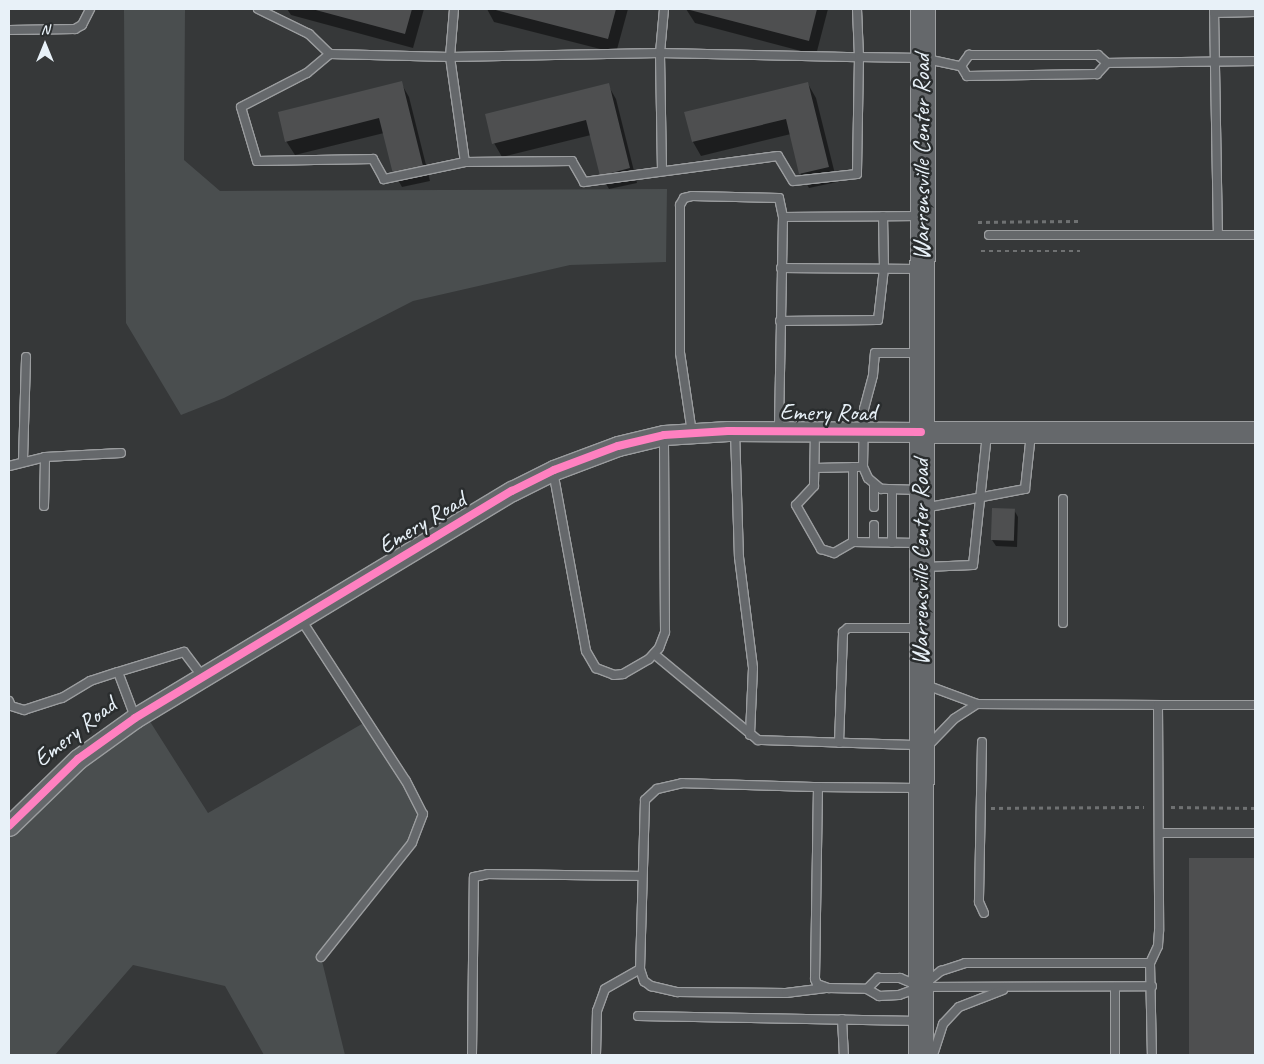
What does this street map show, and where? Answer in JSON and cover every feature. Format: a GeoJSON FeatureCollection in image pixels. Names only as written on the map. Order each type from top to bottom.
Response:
{"type":"FeatureCollection","features":[{"type":"Feature","properties":{"kind":"main road","name":"Warrensville Center Road"},"geometry":{"type":"LineString","coordinates":[[920,1055],[923,9]]}},
{"type":"Feature","properties":{"kind":"main road","name":"Emery Road"},"geometry":{"type":"LineString","coordinates":[[921,432],[1255,432]]}},
{"type":"Feature","properties":{"kind":"street","name":"Emery Road"},"geometry":{"type":"LineString","coordinates":[[9,826],[78,759],[135,718],[515,489],[553,471],[611,449],[664,435],[735,431],[921,432]]}},
{"type":"Feature","properties":{"kind":"lane"},"geometry":{"type":"LineString","coordinates":[[9,30],[75,29],[82,25],[90,9]]}},
{"type":"Feature","properties":{"kind":"lane"},"geometry":{"type":"LineString","coordinates":[[258,9],[309,34],[330,54]]}},
{"type":"Feature","properties":{"kind":"lane"},"geometry":{"type":"LineString","coordinates":[[454,9],[450,57],[465,162]]}},
{"type":"Feature","properties":{"kind":"lane"},"geometry":{"type":"LineString","coordinates":[[662,170],[660,53],[664,9]]}},
{"type":"Feature","properties":{"kind":"lane"},"geometry":{"type":"LineString","coordinates":[[857,9],[859,57],[857,174],[793,180],[778,156],[662,170],[584,182],[572,161],[465,162],[384,179],[373,159],[256,161],[241,107],[307,73],[330,54],[450,57],[660,53],[859,57],[922,58],[961,66]]}},
{"type":"Feature","properties":{"kind":"lane"},"geometry":{"type":"LineString","coordinates":[[1218,235],[1214,11],[1255,12]]}},
{"type":"Feature","properties":{"kind":"lane"},"geometry":{"type":"LineString","coordinates":[[961,66],[969,55],[1098,55],[1107,63],[1255,61]]}},
{"type":"Feature","properties":{"kind":"lane"},"geometry":{"type":"LineString","coordinates":[[961,66],[966,76],[1097,74],[1107,63]]}},
{"type":"Feature","properties":{"kind":"lane"},"geometry":{"type":"LineString","coordinates":[[692,433],[680,353],[680,204],[684,198],[692,196],[768,195],[779,198],[783,217],[779,431]]}},
{"type":"Feature","properties":{"kind":"lane"},"geometry":{"type":"LineString","coordinates":[[780,321],[878,320],[884,268],[883,216]]}},
{"type":"Feature","properties":{"kind":"lane"},"geometry":{"type":"LineString","coordinates":[[783,217],[922,216]]}},
{"type":"Feature","properties":{"kind":"lane"},"geometry":{"type":"LineString","coordinates":[[989,235],[1255,234]]}},
{"type":"Feature","properties":{"kind":"lane"},"geometry":{"type":"LineString","coordinates":[[781,268],[922,268]]}},
{"type":"Feature","properties":{"kind":"lane"},"geometry":{"type":"LineString","coordinates":[[874,507],[874,486],[864,467],[864,401],[873,376],[875,353],[921,353]]}},
{"type":"Feature","properties":{"kind":"lane"},"geometry":{"type":"LineString","coordinates":[[23,460],[26,357]]}},
{"type":"Feature","properties":{"kind":"lane"},"geometry":{"type":"LineString","coordinates":[[735,431],[739,557],[753,668],[750,735]]}},
{"type":"Feature","properties":{"kind":"lane"},"geometry":{"type":"LineString","coordinates":[[815,432],[814,486],[798,500],[798,511],[821,549],[827,553],[834,553],[853,542],[921,542]]}},
{"type":"Feature","properties":{"kind":"lane"},"geometry":{"type":"LineString","coordinates":[[921,567],[972,566],[987,432]]}},
{"type":"Feature","properties":{"kind":"lane"},"geometry":{"type":"LineString","coordinates":[[874,486],[921,499],[978,499],[1025,489],[1031,432]]}},
{"type":"Feature","properties":{"kind":"lane"},"geometry":{"type":"LineString","coordinates":[[553,471],[586,651],[596,668],[614,675],[623,674],[654,654],[665,632],[664,435]]}},
{"type":"Feature","properties":{"kind":"lane"},"geometry":{"type":"LineString","coordinates":[[9,466],[23,460],[45,457],[121,453]]}},
{"type":"Feature","properties":{"kind":"lane"},"geometry":{"type":"LineString","coordinates":[[44,506],[45,457]]}},
{"type":"Feature","properties":{"kind":"lane"},"geometry":{"type":"LineString","coordinates":[[853,467],[853,542]]}},
{"type":"Feature","properties":{"kind":"lane"},"geometry":{"type":"LineString","coordinates":[[815,468],[864,467]]}},
{"type":"Feature","properties":{"kind":"lane"},"geometry":{"type":"LineString","coordinates":[[892,490],[892,543]]}},
{"type":"Feature","properties":{"kind":"lane"},"geometry":{"type":"LineString","coordinates":[[1063,499],[1063,623]]}},
{"type":"Feature","properties":{"kind":"lane"},"geometry":{"type":"LineString","coordinates":[[874,525],[874,542]]}},
{"type":"Feature","properties":{"kind":"lane"},"geometry":{"type":"LineString","coordinates":[[300,618],[406,780],[422,814],[412,843],[320,958]]}},
{"type":"Feature","properties":{"kind":"lane"},"geometry":{"type":"LineString","coordinates":[[839,743],[843,632],[848,628],[921,628]]}},
{"type":"Feature","properties":{"kind":"lane"},"geometry":{"type":"LineString","coordinates":[[9,701],[11,706],[24,710],[62,698],[90,681],[184,652],[203,677]]}},
{"type":"Feature","properties":{"kind":"lane"},"geometry":{"type":"LineString","coordinates":[[654,654],[758,740],[839,743],[921,750],[954,719],[977,704]]}},
{"type":"Feature","properties":{"kind":"lane"},"geometry":{"type":"LineString","coordinates":[[118,672],[135,718]]}},
{"type":"Feature","properties":{"kind":"lane"},"geometry":{"type":"LineString","coordinates":[[921,682],[977,704],[1255,705]]}},
{"type":"Feature","properties":{"kind":"lane"},"geometry":{"type":"LineString","coordinates":[[1152,1055],[1150,963],[1158,946],[1158,705]]}},
{"type":"Feature","properties":{"kind":"lane"},"geometry":{"type":"LineString","coordinates":[[982,742],[979,902],[984,913]]}},
{"type":"Feature","properties":{"kind":"lane"},"geometry":{"type":"LineString","coordinates":[[921,788],[682,783],[657,788],[645,800],[640,969],[644,982],[651,986],[677,992],[786,993],[828,988],[866,989],[879,996],[899,995],[920,987],[941,971],[965,963],[1150,963]]}},
{"type":"Feature","properties":{"kind":"lane"},"geometry":{"type":"LineString","coordinates":[[818,787],[815,979],[818,984],[828,988]]}},
{"type":"Feature","properties":{"kind":"lane"},"geometry":{"type":"LineString","coordinates":[[1159,833],[1255,833]]}},
{"type":"Feature","properties":{"kind":"lane"},"geometry":{"type":"LineString","coordinates":[[472,1055],[474,877],[488,874],[642,876]]}},
{"type":"Feature","properties":{"kind":"lane"},"geometry":{"type":"LineString","coordinates":[[596,1055],[597,1011],[605,988],[640,969]]}},
{"type":"Feature","properties":{"kind":"lane"},"geometry":{"type":"LineString","coordinates":[[866,989],[878,978],[900,978],[920,987],[1115,989],[1152,986]]}},
{"type":"Feature","properties":{"kind":"lane"},"geometry":{"type":"LineString","coordinates":[[934,1055],[943,1024],[959,1007],[1009,988]]}},
{"type":"Feature","properties":{"kind":"lane"},"geometry":{"type":"LineString","coordinates":[[1115,989],[1115,1055]]}},
{"type":"Feature","properties":{"kind":"lane"},"geometry":{"type":"LineString","coordinates":[[638,1016],[920,1021]]}},
{"type":"Feature","properties":{"kind":"lane"},"geometry":{"type":"LineString","coordinates":[[842,1019],[844,1055]]}},
{"type":"Feature","properties":{"kind":"path"},"geometry":{"type":"LineString","coordinates":[[978,222],[1081,221]]}},
{"type":"Feature","properties":{"kind":"path"},"geometry":{"type":"LineString","coordinates":[[981,251],[1080,251]]}},
{"type":"Feature","properties":{"kind":"path"},"geometry":{"type":"LineString","coordinates":[[989,808],[1144,807]]}},
{"type":"Feature","properties":{"kind":"path"},"geometry":{"type":"LineString","coordinates":[[1171,807],[1255,808]]}},
{"type":"Feature","properties":{"kind":"shaded area"},"geometry":{"type":"Polygon","coordinates":[[[124,9],[185,9],[184,160],[220,191],[667,189],[666,262],[570,265],[413,301],[224,398],[181,415],[126,323],[124,9]]]}},
{"type":"Feature","properties":{"kind":"shaded area"},"geometry":{"type":"Polygon","coordinates":[[[144,712],[208,813],[367,721],[423,814],[412,843],[321,957],[345,1055],[264,1055],[225,986],[133,965],[55,1055],[9,1055],[9,826],[144,712]]]}},
{"type":"Feature","properties":{"kind":"building"},"geometry":{"type":"Polygon","coordinates":[[[312,9],[412,9],[405,34],[312,9]]]}},
{"type":"Feature","properties":{"kind":"building"},"geometry":{"type":"Polygon","coordinates":[[[492,9],[616,9],[608,39],[492,9]]]}},
{"type":"Feature","properties":{"kind":"building"},"geometry":{"type":"Polygon","coordinates":[[[686,9],[817,9],[809,41],[686,9]]]}},
{"type":"Feature","properties":{"kind":"building"},"geometry":{"type":"Polygon","coordinates":[[[402,81],[423,166],[393,174],[379,118],[285,142],[278,112],[402,81]]]}},
{"type":"Feature","properties":{"kind":"building"},"geometry":{"type":"Polygon","coordinates":[[[808,82],[829,167],[799,174],[786,119],[692,142],[684,112],[808,82]]]}},
{"type":"Feature","properties":{"kind":"building"},"geometry":{"type":"Polygon","coordinates":[[[609,83],[630,168],[600,176],[586,120],[492,144],[485,114],[609,83]]]}},
{"type":"Feature","properties":{"kind":"building"},"geometry":{"type":"Polygon","coordinates":[[[992,508],[1015,509],[1014,541],[991,540],[992,508]]]}},
{"type":"Feature","properties":{"kind":"building"},"geometry":{"type":"Polygon","coordinates":[[[1189,858],[1255,858],[1255,1055],[1189,1055],[1189,858]]]}},
{"type":"Feature","properties":{"kind":"cycle path"},"geometry":{"type":"LineString","coordinates":[[9,826],[78,759],[135,718],[512,491],[554,470],[618,446],[664,435],[728,431],[921,432]]}}]}
